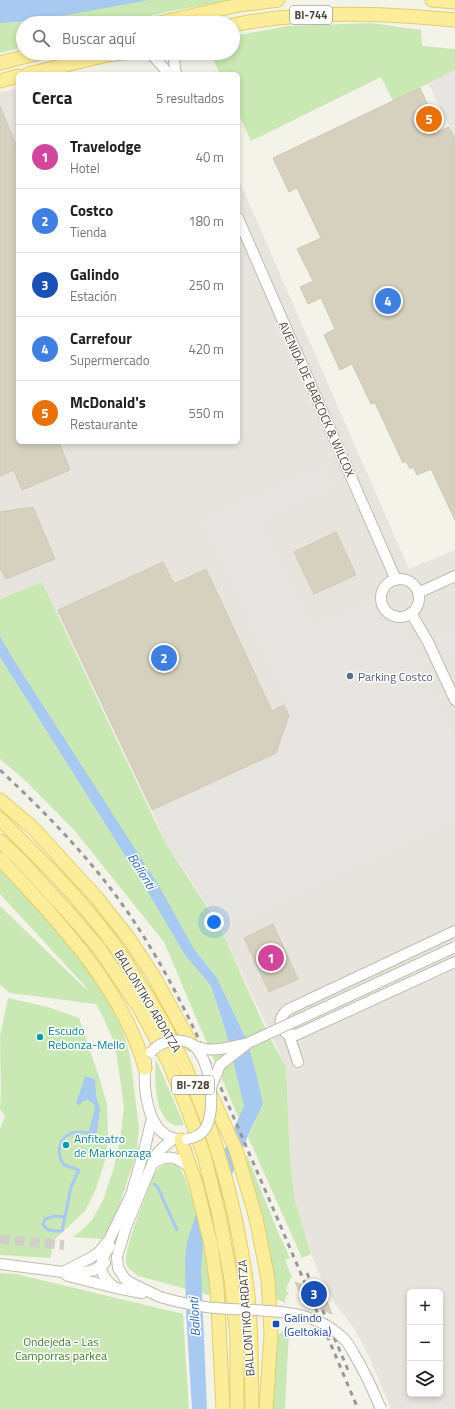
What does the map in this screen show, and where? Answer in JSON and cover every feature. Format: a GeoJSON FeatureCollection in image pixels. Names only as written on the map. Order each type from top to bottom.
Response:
{"type":"FeatureCollection","features":[{"type":"Feature","properties":{"kind":"main road","name":"BI-744"},"geometry":{"type":"LineString","coordinates":[[190,16],[239,5],[278,0]]}},
{"type":"Feature","properties":{"kind":"main road"},"geometry":{"type":"LineString","coordinates":[[432,0],[455,2]]}},
{"type":"Feature","properties":{"kind":"main road","name":"BI-744"},"geometry":{"type":"LineString","coordinates":[[240,23],[285,17],[341,14],[389,14],[455,20]]}},
{"type":"Feature","properties":{"kind":"main road"},"geometry":{"type":"LineString","coordinates":[[0,63],[16,59]]}},
{"type":"Feature","properties":{"kind":"main road"},"geometry":{"type":"LineString","coordinates":[[36,72],[85,60]]}},
{"type":"Feature","properties":{"kind":"main road"},"geometry":{"type":"LineString","coordinates":[[0,81],[16,77]]}},
{"type":"Feature","properties":{"kind":"main road"},"geometry":{"type":"LineString","coordinates":[[0,800],[32,827],[97,898],[130,940],[153,975],[193,1045]]}},
{"type":"Feature","properties":{"kind":"main road","name":"BALLONTIKO ARDATZA"},"geometry":{"type":"LineString","coordinates":[[0,819],[78,899],[113,942],[150,999],[183,1061],[219,1152],[234,1212],[246,1280],[250,1336],[252,1409]]}},
{"type":"Feature","properties":{"kind":"main road","name":"BALLONTIKO ARDATZA"},"geometry":{"type":"LineString","coordinates":[[0,841],[25,865],[99,948],[140,1009],[172,1070],[204,1155],[219,1216],[231,1279],[237,1338],[237,1409]]}},
{"type":"Feature","properties":{"kind":"main road"},"geometry":{"type":"LineString","coordinates":[[0,860],[63,927],[96,970],[120,1008],[136,1040],[145,1068]]}},
{"type":"Feature","properties":{"kind":"main road"},"geometry":{"type":"LineString","coordinates":[[211,1090],[236,1150],[256,1218],[268,1278],[271,1335],[266,1409]]}},
{"type":"Feature","properties":{"kind":"main road"},"geometry":{"type":"LineString","coordinates":[[180,1139],[192,1170],[211,1245],[217,1287],[223,1409]]}},
{"type":"Feature","properties":{"kind":"street"},"geometry":{"type":"LineString","coordinates":[[157,60],[167,72]]}},
{"type":"Feature","properties":{"kind":"street"},"geometry":{"type":"LineString","coordinates":[[174,60],[176,72]]}},
{"type":"Feature","properties":{"kind":"street","name":"AVENIDA DE BABCOCK & WILCOX"},"geometry":{"type":"LineString","coordinates":[[240,223],[396,580]]}},
{"type":"Feature","properties":{"kind":"street"},"geometry":{"type":"LineString","coordinates":[[418,593],[455,576]]}},
{"type":"Feature","properties":{"kind":"street"},"geometry":{"type":"LineString","coordinates":[[396,580],[407,580],[416,588],[418,593],[418,604],[411,613],[401,617],[390,614],[383,606],[381,596],[384,587],[396,580]]}},
{"type":"Feature","properties":{"kind":"street"},"geometry":{"type":"LineString","coordinates":[[411,613],[428,642],[455,700]]}},
{"type":"Feature","properties":{"kind":"street"},"geometry":{"type":"LineString","coordinates":[[298,1062],[289,1035],[282,1028],[280,1019],[282,1014],[287,1010],[455,932]]}},
{"type":"Feature","properties":{"kind":"street"},"geometry":{"type":"LineString","coordinates":[[180,1139],[167,1136],[158,1129],[152,1118],[148,1105],[146,1092],[146,1061],[151,1052],[164,1042],[175,1041],[193,1045],[201,1049],[221,1049],[248,1043],[455,946]]}},
{"type":"Feature","properties":{"kind":"street"},"geometry":{"type":"LineString","coordinates":[[289,1035],[292,1036],[299,1034],[455,962]]}},
{"type":"Feature","properties":{"kind":"street"},"geometry":{"type":"LineString","coordinates":[[211,1090],[220,1065],[248,1043]]}},
{"type":"Feature","properties":{"kind":"street"},"geometry":{"type":"LineString","coordinates":[[116,1288],[103,1276],[103,1257],[116,1242],[152,1164],[160,1150],[180,1139],[199,1135],[209,1122],[211,1090],[204,1061],[193,1045]]}},
{"type":"Feature","properties":{"kind":"street"},"geometry":{"type":"LineString","coordinates":[[152,1118],[143,1154],[116,1242],[118,1268],[125,1279],[131,1284],[157,1296]]}},
{"type":"Feature","properties":{"kind":"street"},"geometry":{"type":"LineString","coordinates":[[152,1164],[159,1159],[172,1157],[192,1170]]}},
{"type":"Feature","properties":{"kind":"street"},"geometry":{"type":"LineString","coordinates":[[65,1274],[116,1242]]}},
{"type":"Feature","properties":{"kind":"street"},"geometry":{"type":"LineString","coordinates":[[0,1264],[65,1274],[116,1288],[196,1306],[286,1312],[318,1320],[332,1329],[347,1342],[361,1365],[381,1409]]}},
{"type":"Feature","properties":{"kind":"street"},"geometry":{"type":"LineString","coordinates":[[65,1274],[86,1273],[103,1264]]}},
{"type":"Feature","properties":{"kind":"shaded area"},"geometry":{"type":"Polygon","coordinates":[[[455,70],[455,138],[428,83],[455,70]]]}},
{"type":"Feature","properties":{"kind":"shaded area"},"geometry":{"type":"Polygon","coordinates":[[[16,89],[16,444],[240,444],[240,183],[409,569],[455,550],[455,1409],[391,1409],[367,1352],[354,1328],[336,1305],[324,1284],[313,1259],[295,1201],[290,1158],[286,1067],[217,921],[166,844],[152,810],[42,582],[0,599],[0,93],[16,89]]]}},
{"type":"Feature","properties":{"kind":"shaded area","name":"Parking Costco"},"geometry":{"type":"Polygon","coordinates":[[[324,468],[332,486],[260,520],[311,628],[368,603],[380,626],[388,625],[392,627],[395,632],[403,628],[455,740],[455,819],[226,926],[217,905],[208,897],[196,874],[191,876],[185,862],[182,863],[156,808],[287,748],[296,719],[203,518],[324,468]]]}},
{"type":"Feature","properties":{"kind":"shaded area"},"geometry":{"type":"Polygon","coordinates":[[[455,630],[455,669],[440,637],[455,630]]]}},
{"type":"Feature","properties":{"kind":"green space"},"geometry":{"type":"Polygon","coordinates":[[[148,0],[231,0],[150,16],[45,16],[148,0]]]}},
{"type":"Feature","properties":{"kind":"green space"},"geometry":{"type":"Polygon","coordinates":[[[16,21],[16,49],[0,53],[0,23],[16,21]]]}},
{"type":"Feature","properties":{"kind":"green space"},"geometry":{"type":"Polygon","coordinates":[[[371,23],[421,30],[422,46],[455,49],[455,70],[393,101],[381,77],[251,141],[240,117],[240,72],[219,72],[213,60],[240,60],[240,35],[288,26],[371,23]]]}},
{"type":"Feature","properties":{"kind":"green space"},"geometry":{"type":"Polygon","coordinates":[[[42,582],[166,844],[219,925],[268,1034],[286,1067],[290,1158],[295,1201],[311,1254],[302,1258],[248,1137],[263,1104],[248,1043],[217,978],[194,949],[158,886],[0,636],[0,599],[42,582]]]}},
{"type":"Feature","properties":{"kind":"green space"},"geometry":{"type":"Polygon","coordinates":[[[0,657],[146,889],[185,955],[211,986],[225,1029],[244,1106],[239,1119],[164,942],[75,831],[27,782],[0,759],[0,657]]]}},
{"type":"Feature","properties":{"kind":"green space"},"geometry":{"type":"Polygon","coordinates":[[[0,869],[63,932],[106,997],[122,1029],[130,1055],[139,1128],[137,1152],[118,1209],[102,1239],[73,1237],[92,1220],[103,1200],[114,1167],[120,1141],[124,1107],[115,1044],[96,1004],[10,993],[0,985],[0,906],[89,992],[0,894],[0,869]]]}},
{"type":"Feature","properties":{"kind":"green space"},"geometry":{"type":"Polygon","coordinates":[[[8,998],[48,1007],[79,1018],[107,1104],[108,1135],[106,1157],[96,1189],[85,1211],[52,1242],[51,1258],[0,1255],[0,1129],[5,1116],[0,1109],[0,1036],[8,998]]]}},
{"type":"Feature","properties":{"kind":"green space"},"geometry":{"type":"Polygon","coordinates":[[[156,1059],[184,1125],[174,1125],[167,1120],[161,1112],[156,1090],[156,1059]]]}},
{"type":"Feature","properties":{"kind":"green space"},"geometry":{"type":"Polygon","coordinates":[[[246,1155],[290,1258],[285,1260],[292,1277],[287,1286],[286,1290],[289,1294],[286,1296],[285,1303],[275,1298],[265,1235],[246,1155]]]}},
{"type":"Feature","properties":{"kind":"green space"},"geometry":{"type":"Polygon","coordinates":[[[173,1164],[178,1167],[189,1189],[200,1228],[213,1296],[138,1276],[129,1268],[126,1262],[129,1244],[136,1221],[152,1179],[156,1170],[164,1165],[173,1164]]]}},
{"type":"Feature","properties":{"kind":"green space","name":"Ondejeda - Las Camporras parkea"},"geometry":{"type":"Polygon","coordinates":[[[0,1273],[16,1274],[183,1314],[189,1409],[0,1409],[0,1273]]]}},
{"type":"Feature","properties":{"kind":"green space"},"geometry":{"type":"Polygon","coordinates":[[[289,1330],[285,1409],[272,1409],[277,1336],[283,1331],[289,1330]]]}},
{"type":"Feature","properties":{"kind":"water"},"geometry":{"type":"Polygon","coordinates":[[[0,0],[149,0],[61,16],[16,16],[16,22],[0,23],[0,0]]]}},
{"type":"Feature","properties":{"kind":"water","name":"Ballonti"},"geometry":{"type":"Polygon","coordinates":[[[0,636],[159,886],[194,949],[217,978],[248,1043],[263,1104],[250,1131],[203,1245],[201,1269],[207,1409],[192,1409],[186,1312],[185,1258],[187,1242],[197,1211],[244,1106],[225,1029],[211,986],[185,955],[146,889],[0,657],[0,636]]]}},
{"type":"Feature","properties":{"kind":"water"},"geometry":{"type":"Polygon","coordinates":[[[85,1076],[95,1079],[96,1096],[100,1109],[96,1139],[87,1136],[95,1109],[94,1104],[88,1100],[83,1101],[80,1105],[76,1104],[85,1076]]]}},
{"type":"Feature","properties":{"kind":"building"},"geometry":{"type":"Polygon","coordinates":[[[420,88],[440,131],[449,127],[455,138],[455,520],[431,469],[417,475],[413,467],[410,469],[406,461],[403,463],[375,403],[371,404],[352,364],[340,370],[324,335],[335,329],[321,298],[308,304],[300,287],[313,281],[297,249],[321,238],[297,188],[289,192],[273,158],[420,88]]]}},
{"type":"Feature","properties":{"kind":"building"},"geometry":{"type":"Polygon","coordinates":[[[0,106],[16,145],[16,444],[60,444],[70,470],[22,490],[14,470],[0,476],[0,106]]]}},
{"type":"Feature","properties":{"kind":"building"},"geometry":{"type":"Polygon","coordinates":[[[33,507],[55,559],[6,579],[0,568],[0,512],[33,507]]]}},
{"type":"Feature","properties":{"kind":"building"},"geometry":{"type":"Polygon","coordinates":[[[336,532],[356,575],[314,594],[294,552],[336,532]]]}},
{"type":"Feature","properties":{"kind":"building"},"geometry":{"type":"Polygon","coordinates":[[[163,562],[174,584],[206,569],[272,711],[284,705],[289,715],[276,753],[152,810],[58,610],[163,562]]]}},
{"type":"Feature","properties":{"kind":"building"},"geometry":{"type":"Polygon","coordinates":[[[273,924],[298,979],[269,992],[244,938],[273,924]]]}},
{"type":"Feature","properties":{"kind":"building"},"geometry":{"type":"Polygon","coordinates":[[[295,1282],[324,1294],[332,1314],[304,1302],[295,1282]]]}},
{"type":"Feature","properties":{"kind":"waterway"},"geometry":{"type":"LineString","coordinates":[[65,1217],[55,1216],[45,1219],[43,1224],[49,1230],[62,1231],[71,1187],[79,1170],[64,1165],[60,1158],[60,1145],[67,1136],[73,1133],[87,1133]]}},
{"type":"Feature","properties":{"kind":"waterway"},"geometry":{"type":"LineString","coordinates":[[154,1184],[157,1186],[177,1230]]}},
{"type":"Feature","properties":{"kind":"tunnel"},"geometry":{"type":"LineString","coordinates":[[0,1239],[64,1245]]}},
{"type":"Feature","properties":{"kind":"railway"},"geometry":{"type":"LineString","coordinates":[[0,770],[36,804],[102,877],[131,917],[180,1000],[220,1087],[358,1409]]}},
{"type":"Feature","properties":{"kind":"railway"},"geometry":{"type":"LineString","coordinates":[[307,1273],[348,1370]]}},
{"type":"Feature","properties":{"kind":"place","name":"McDonald's"},"geometry":{"type":"Point","coordinates":[429,119]}},
{"type":"Feature","properties":{"kind":"place","name":"Carrefour"},"geometry":{"type":"Point","coordinates":[388,301]}},
{"type":"Feature","properties":{"kind":"place","name":"Costco"},"geometry":{"type":"Point","coordinates":[164,658]}},
{"type":"Feature","properties":{"kind":"place","name":"Parking Costco"},"geometry":{"type":"Point","coordinates":[350,676]}},
{"type":"Feature","properties":{"kind":"place","name":"Travelodge"},"geometry":{"type":"Point","coordinates":[271,958]}},
{"type":"Feature","properties":{"kind":"place","name":"Escudo Rebonza-Mello"},"geometry":{"type":"Point","coordinates":[40,1037]}},
{"type":"Feature","properties":{"kind":"place","name":"Anfiteatro de Markonzaga"},"geometry":{"type":"Point","coordinates":[66,1145]}},
{"type":"Feature","properties":{"kind":"place","name":"Galindo"},"geometry":{"type":"Point","coordinates":[314,1294]}},
{"type":"Feature","properties":{"kind":"place","name":"Galindo (Geltokia)"},"geometry":{"type":"Point","coordinates":[276,1324]}}]}
